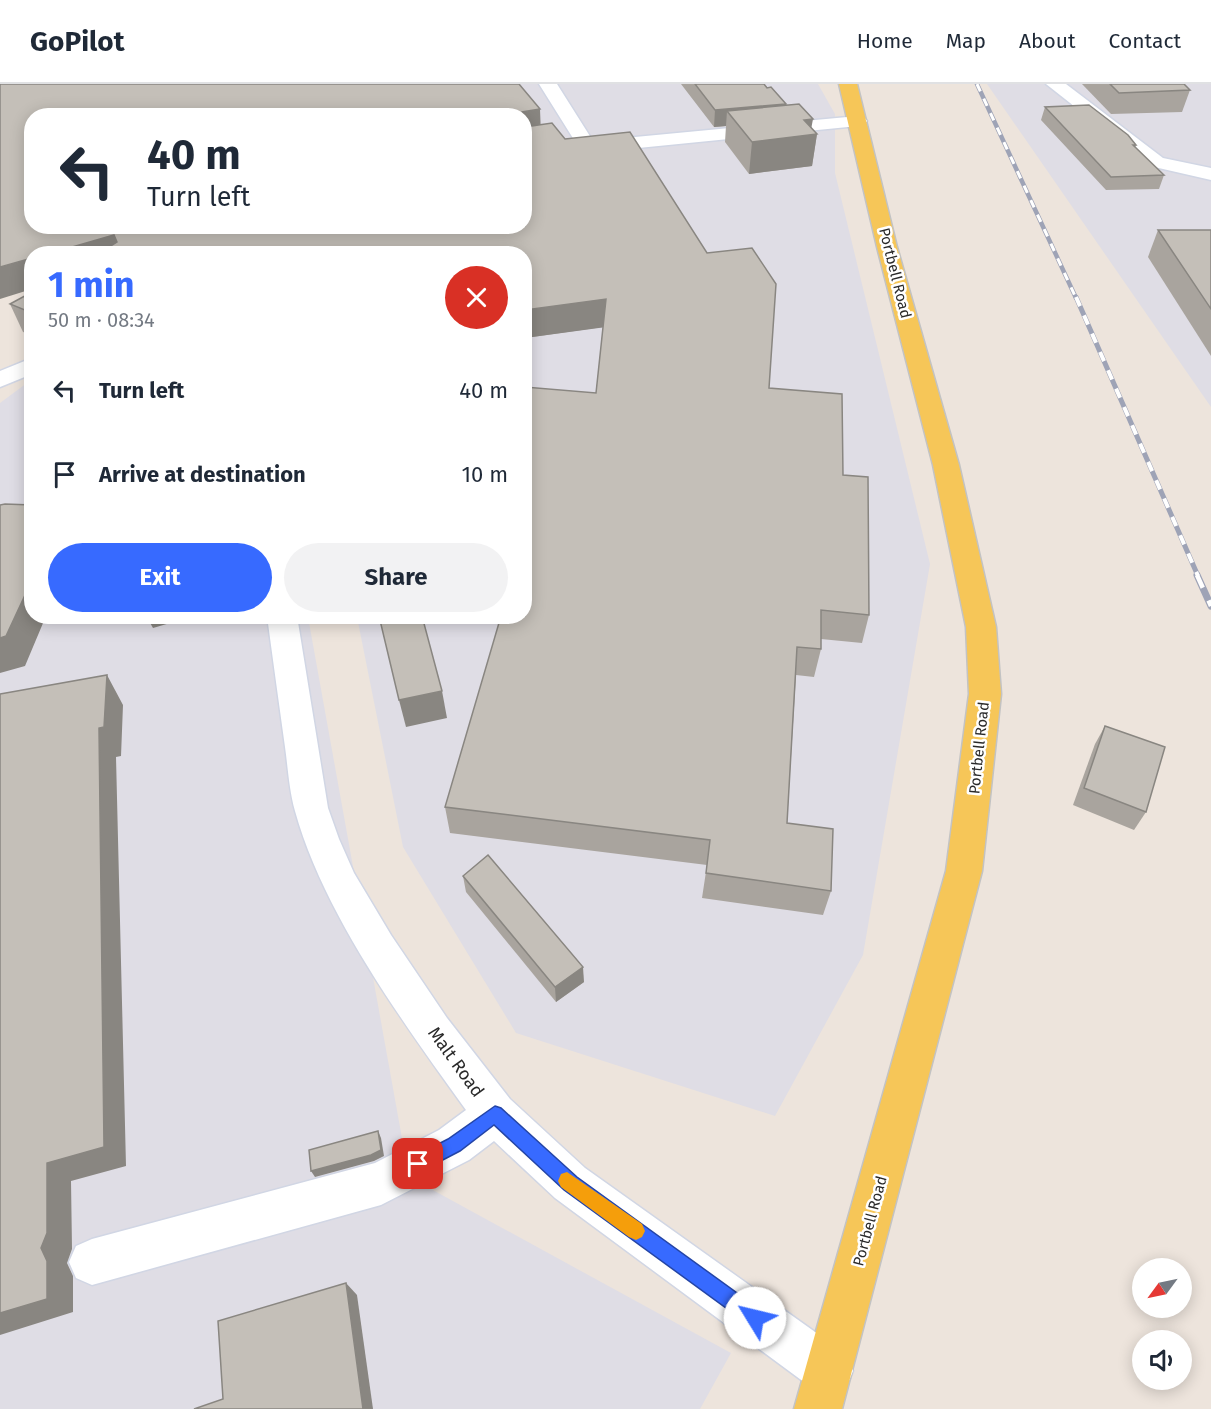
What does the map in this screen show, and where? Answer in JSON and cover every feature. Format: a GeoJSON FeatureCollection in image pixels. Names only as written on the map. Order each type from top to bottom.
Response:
{"type":"FeatureCollection","features":[{"type":"Feature","properties":{"kind":"main road","name":"Portbell Road"},"geometry":{"type":"LineString","coordinates":[[818,1409],[964,871],[985,694],[981,627],[946,465],[887,247],[848,84]]}},
{"type":"Feature","properties":{"kind":"street"},"geometry":{"type":"LineString","coordinates":[[548,84],[588,147],[858,122]]}},
{"type":"Feature","properties":{"kind":"street"},"geometry":{"type":"LineString","coordinates":[[1055,84],[1157,162],[1211,174]]}},
{"type":"Feature","properties":{"kind":"street"},"geometry":{"type":"LineString","coordinates":[[559,140],[582,137]]}},
{"type":"Feature","properties":{"kind":"street"},"geometry":{"type":"LineString","coordinates":[[0,380],[24,369]]}},
{"type":"Feature","properties":{"kind":"street","name":"Malt Road"},"geometry":{"type":"LineString","coordinates":[[283,624],[311,808],[321,838],[340,882],[378,947],[433,1031],[495,1114],[570,1183],[829,1371]]}},
{"type":"Feature","properties":{"kind":"street"},"geometry":{"type":"LineString","coordinates":[[92,1262],[381,1183],[454,1145],[495,1114]]}},
{"type":"Feature","properties":{"kind":"shaded area"},"geometry":{"type":"Polygon","coordinates":[[[21,84],[818,84],[835,114],[835,173],[930,564],[863,955],[775,1116],[516,1033],[403,847],[358,624],[532,624],[532,246],[361,246],[459,234],[532,234],[532,108],[29,108],[21,84]]]}},
{"type":"Feature","properties":{"kind":"shaded area"},"geometry":{"type":"Polygon","coordinates":[[[987,84],[1211,84],[1211,407],[987,84]]]}},
{"type":"Feature","properties":{"kind":"shaded area"},"geometry":{"type":"Polygon","coordinates":[[[24,385],[24,624],[309,624],[409,1177],[731,1353],[700,1409],[0,1409],[0,403],[24,385]]]}},
{"type":"Feature","properties":{"kind":"building"},"geometry":{"type":"Polygon","coordinates":[[[0,84],[519,84],[540,109],[24,108],[24,234],[532,234],[532,126],[552,123],[565,139],[630,132],[707,253],[752,248],[776,284],[769,388],[842,394],[843,475],[868,477],[869,615],[821,610],[821,649],[797,647],[787,823],[833,829],[831,891],[706,873],[710,840],[445,807],[499,624],[532,624],[532,388],[596,393],[606,299],[532,309],[532,246],[111,246],[117,242],[114,235],[76,246],[24,246],[24,260],[0,267],[0,84]]]}},
{"type":"Feature","properties":{"kind":"building"},"geometry":{"type":"Polygon","coordinates":[[[695,84],[764,84],[767,88],[771,87],[786,104],[715,110],[695,84]]]}},
{"type":"Feature","properties":{"kind":"building"},"geometry":{"type":"Polygon","coordinates":[[[1110,84],[1184,84],[1190,90],[1119,93],[1110,84]]]}},
{"type":"Feature","properties":{"kind":"building"},"geometry":{"type":"Polygon","coordinates":[[[799,104],[813,119],[804,120],[817,134],[752,142],[727,111],[799,104]]]}},
{"type":"Feature","properties":{"kind":"building"},"geometry":{"type":"Polygon","coordinates":[[[1089,105],[1128,135],[1136,145],[1133,145],[1164,175],[1111,177],[1045,107],[1089,105]]]}},
{"type":"Feature","properties":{"kind":"building"},"geometry":{"type":"Polygon","coordinates":[[[1158,230],[1211,230],[1211,309],[1158,230]]]}},
{"type":"Feature","properties":{"kind":"building"},"geometry":{"type":"Polygon","coordinates":[[[24,296],[24,310],[10,304],[24,296]]]}},
{"type":"Feature","properties":{"kind":"building"},"geometry":{"type":"Polygon","coordinates":[[[0,505],[24,505],[24,597],[6,636],[0,638],[0,505]]]}},
{"type":"Feature","properties":{"kind":"building"},"geometry":{"type":"Polygon","coordinates":[[[381,624],[424,624],[442,691],[399,700],[381,624]]]}},
{"type":"Feature","properties":{"kind":"building"},"geometry":{"type":"Polygon","coordinates":[[[107,675],[104,727],[99,728],[104,1147],[47,1163],[47,1233],[41,1248],[47,1261],[47,1299],[0,1313],[0,694],[107,675]]]}},
{"type":"Feature","properties":{"kind":"building"},"geometry":{"type":"Polygon","coordinates":[[[1105,726],[1165,747],[1146,812],[1084,788],[1105,726]]]}},
{"type":"Feature","properties":{"kind":"building"},"geometry":{"type":"Polygon","coordinates":[[[488,855],[583,967],[555,987],[463,876],[488,855]]]}},
{"type":"Feature","properties":{"kind":"building"},"geometry":{"type":"Polygon","coordinates":[[[378,1131],[381,1150],[371,1155],[311,1171],[309,1150],[378,1131]]]}},
{"type":"Feature","properties":{"kind":"building"},"geometry":{"type":"Polygon","coordinates":[[[346,1283],[363,1409],[194,1409],[223,1399],[218,1321],[346,1283]]]}},
{"type":"Feature","properties":{"kind":"railway"},"geometry":{"type":"LineString","coordinates":[[977,84],[1076,298]]}},
{"type":"Feature","properties":{"kind":"railway"},"geometry":{"type":"LineString","coordinates":[[1076,297],[1198,576]]}},
{"type":"Feature","properties":{"kind":"railway"},"geometry":{"type":"LineString","coordinates":[[1197,575],[1211,606]]}},
{"type":"Feature","properties":{"kind":"slow traffic"},"geometry":{"type":"LineString","coordinates":[[567,1181],[636,1231]]}},
{"type":"Feature","properties":{"kind":"route"},"geometry":{"type":"LineString","coordinates":[[418,1164],[454,1145],[495,1114],[570,1183],[755,1318]]}}]}
